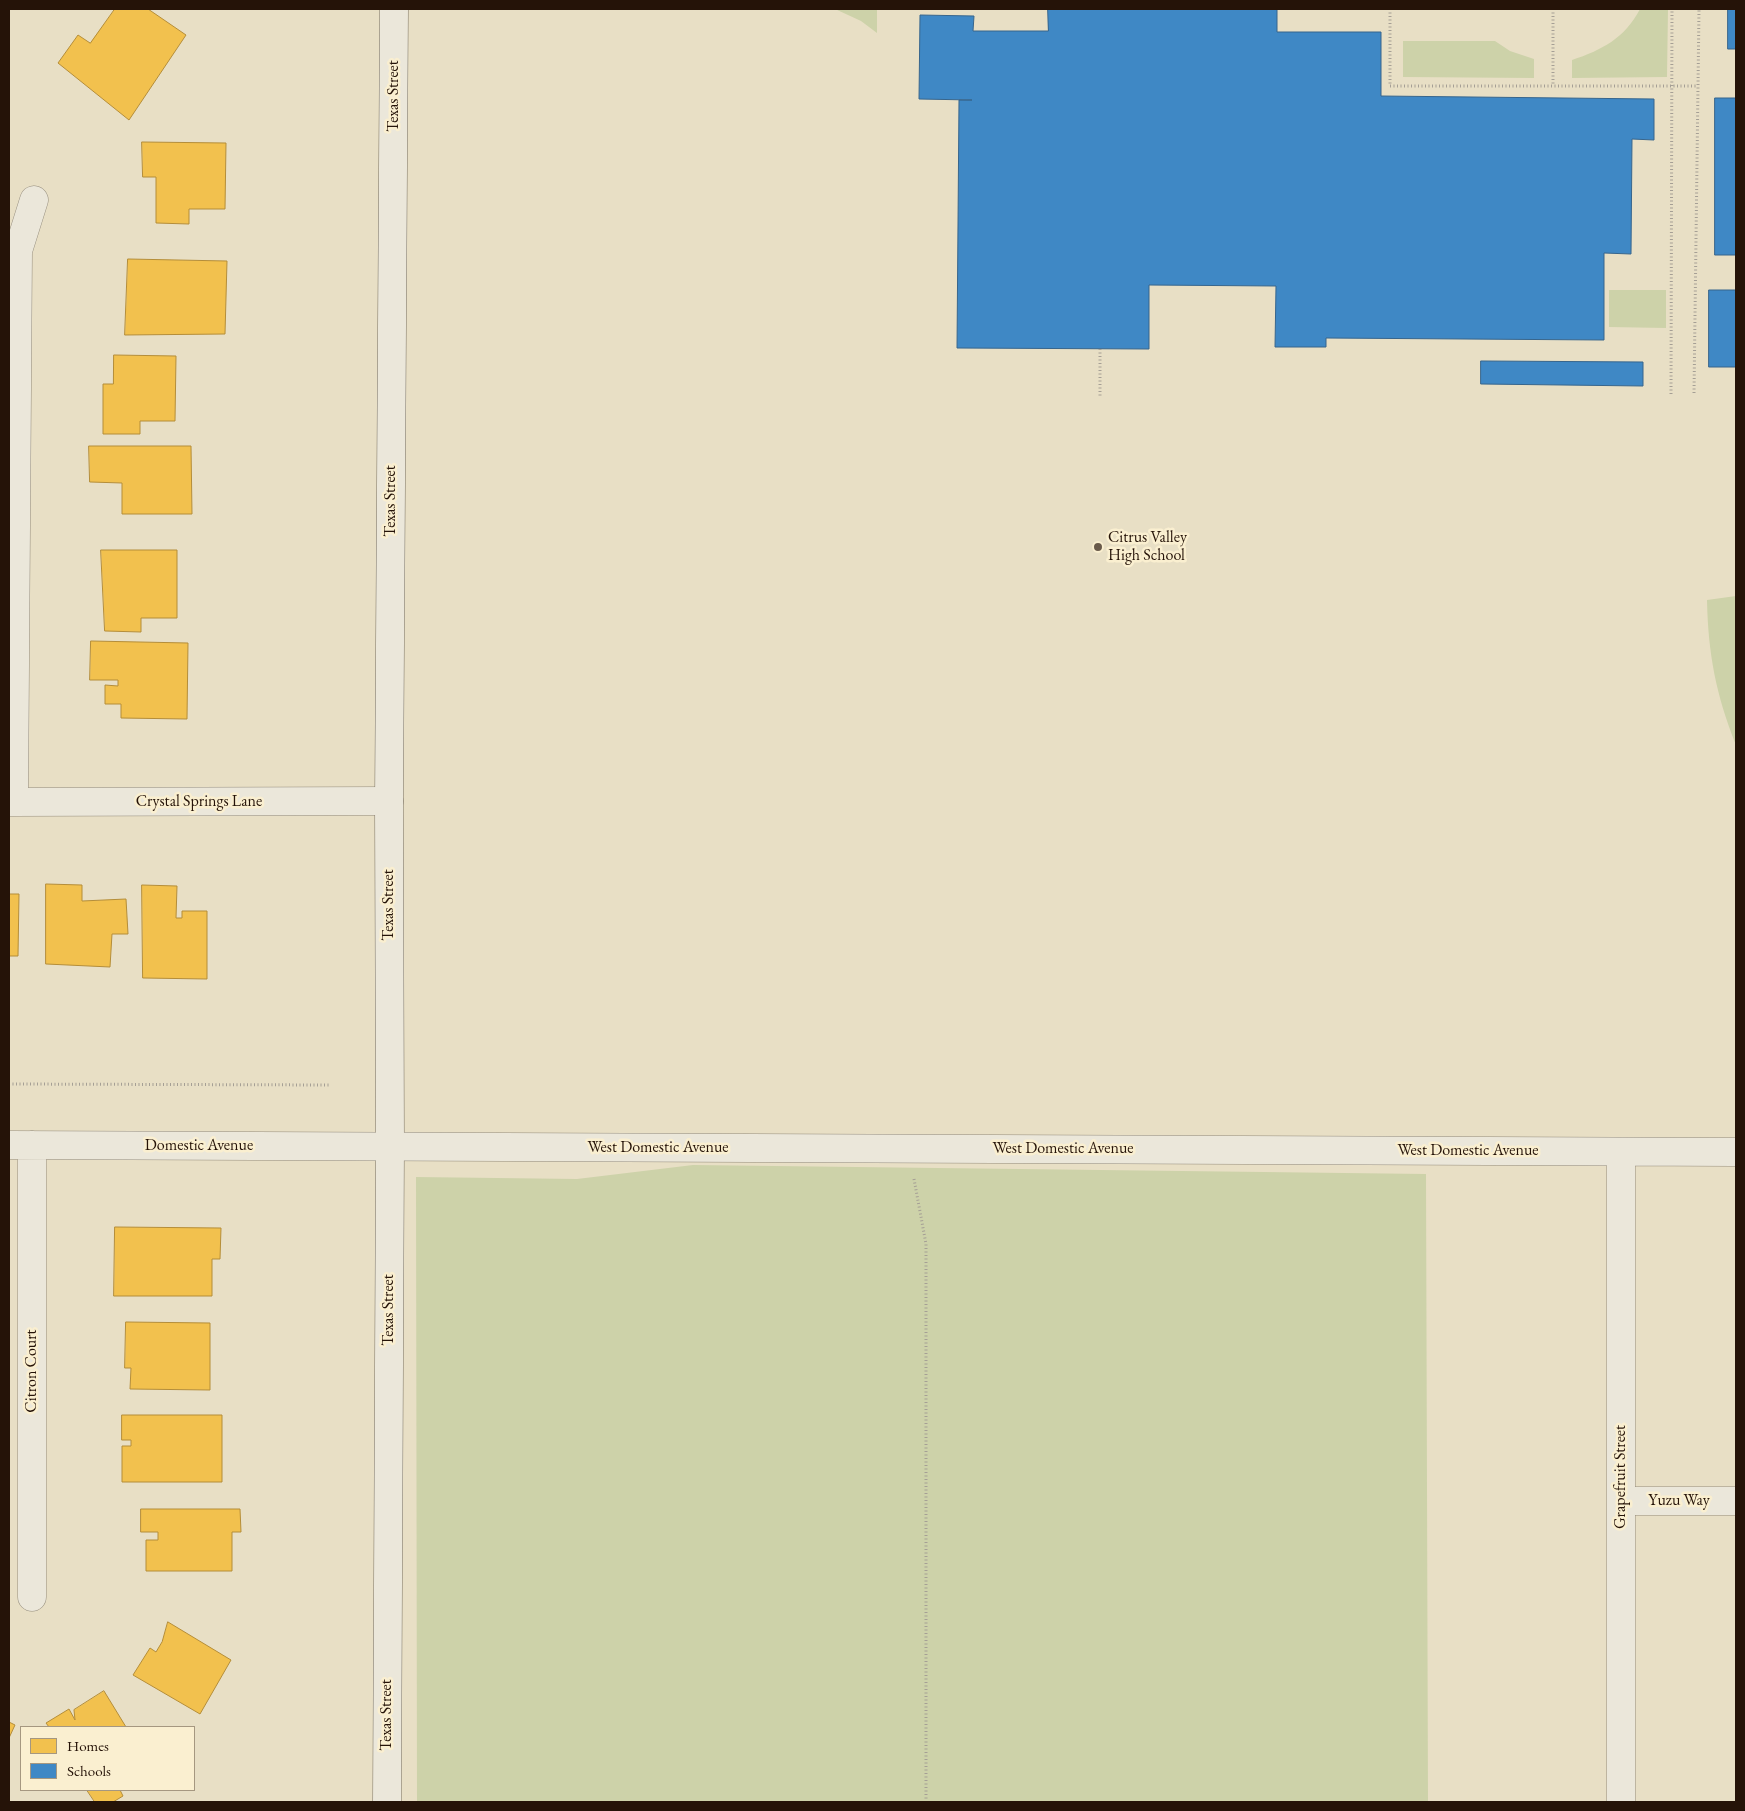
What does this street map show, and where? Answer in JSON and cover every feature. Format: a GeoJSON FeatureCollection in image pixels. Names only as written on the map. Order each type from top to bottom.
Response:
{"type":"FeatureCollection","features":[{"type":"Feature","properties":{"kind":"street","name":"Texas Street"},"geometry":{"type":"LineString","coordinates":[[386,1802],[394,9]]}},
{"type":"Feature","properties":{"kind":"street"},"geometry":{"type":"LineString","coordinates":[[11,802],[18,252],[34,200]]}},
{"type":"Feature","properties":{"kind":"street","name":"Crystal Springs Lane"},"geometry":{"type":"LineString","coordinates":[[11,802],[389,801]]}},
{"type":"Feature","properties":{"kind":"street","name":"Domestic Avenue"},"geometry":{"type":"LineString","coordinates":[[20,1145],[390,1146]]}},
{"type":"Feature","properties":{"kind":"street","name":"Citron Court"},"geometry":{"type":"LineString","coordinates":[[20,1145],[32,1597]]}},
{"type":"Feature","properties":{"kind":"street","name":"West Domestic Avenue"},"geometry":{"type":"LineString","coordinates":[[390,1146],[1736,1152]]}},
{"type":"Feature","properties":{"kind":"street","name":"Grapefruit Street"},"geometry":{"type":"LineString","coordinates":[[1621,1152],[1621,1802]]}},
{"type":"Feature","properties":{"kind":"street","name":"Yuzu Way"},"geometry":{"type":"LineString","coordinates":[[1621,1501],[1736,1501]]}},
{"type":"Feature","properties":{"kind":"path"},"geometry":{"type":"LineString","coordinates":[[1390,9],[1390,86],[1698,86]]}},
{"type":"Feature","properties":{"kind":"path"},"geometry":{"type":"LineString","coordinates":[[1553,9],[1553,86]]}},
{"type":"Feature","properties":{"kind":"path"},"geometry":{"type":"LineString","coordinates":[[1671,394],[1672,9]]}},
{"type":"Feature","properties":{"kind":"path"},"geometry":{"type":"LineString","coordinates":[[1694,393],[1699,9]]}},
{"type":"Feature","properties":{"kind":"path"},"geometry":{"type":"LineString","coordinates":[[1100,349],[1100,397]]}},
{"type":"Feature","properties":{"kind":"path"},"geometry":{"type":"LineString","coordinates":[[9,1084],[331,1085]]}},
{"type":"Feature","properties":{"kind":"path"},"geometry":{"type":"LineString","coordinates":[[908,1149],[926,1244],[926,1802]]}},
{"type":"Feature","properties":{"kind":"green space"},"geometry":{"type":"Polygon","coordinates":[[[835,9],[877,9],[877,33],[861,21],[835,9]]]}},
{"type":"Feature","properties":{"kind":"green space"},"geometry":{"type":"Polygon","coordinates":[[[1640,9],[1668,9],[1667,77],[1572,78],[1572,60],[1612,42],[1627,28],[1640,9]]]}},
{"type":"Feature","properties":{"kind":"green space"},"geometry":{"type":"Polygon","coordinates":[[[1403,41],[1495,41],[1510,51],[1534,59],[1534,78],[1403,77],[1403,41]]]}},
{"type":"Feature","properties":{"kind":"green space"},"geometry":{"type":"Polygon","coordinates":[[[1609,290],[1666,290],[1666,328],[1609,327],[1609,290]]]}},
{"type":"Feature","properties":{"kind":"green space"},"geometry":{"type":"Polygon","coordinates":[[[1736,596],[1736,745],[1723,709],[1714,674],[1709,638],[1707,600],[1736,596]]]}},
{"type":"Feature","properties":{"kind":"green space"},"geometry":{"type":"Polygon","coordinates":[[[693,1165],[1426,1174],[1428,1802],[417,1802],[416,1177],[577,1179],[693,1165]]]}},
{"type":"Feature","properties":{"kind":"building: Homes"},"geometry":{"type":"Polygon","coordinates":[[[115,9],[148,9],[186,35],[129,120],[58,63],[78,35],[90,43],[115,9]]]}},
{"type":"Feature","properties":{"kind":"building: Homes"},"geometry":{"type":"Polygon","coordinates":[[[142,142],[226,143],[225,209],[189,209],[189,224],[156,223],[156,177],[143,177],[142,142]]]}},
{"type":"Feature","properties":{"kind":"building: Homes"},"geometry":{"type":"Polygon","coordinates":[[[128,259],[227,261],[225,334],[125,335],[128,259]]]}},
{"type":"Feature","properties":{"kind":"building: Homes"},"geometry":{"type":"Polygon","coordinates":[[[114,355],[176,356],[175,421],[140,421],[140,434],[103,434],[103,384],[113,384],[114,355]]]}},
{"type":"Feature","properties":{"kind":"building: Homes"},"geometry":{"type":"Polygon","coordinates":[[[89,446],[191,446],[192,514],[122,514],[122,483],[90,482],[89,446]]]}},
{"type":"Feature","properties":{"kind":"building: Homes"},"geometry":{"type":"Polygon","coordinates":[[[101,550],[177,550],[177,618],[141,618],[141,632],[105,631],[101,550]]]}},
{"type":"Feature","properties":{"kind":"building: Homes"},"geometry":{"type":"Polygon","coordinates":[[[91,641],[188,643],[187,719],[121,718],[121,704],[105,704],[105,685],[118,686],[118,680],[90,680],[91,641]]]}},
{"type":"Feature","properties":{"kind":"building: Homes"},"geometry":{"type":"Polygon","coordinates":[[[46,884],[82,885],[82,901],[126,899],[128,934],[112,934],[110,967],[46,964],[46,884]]]}},
{"type":"Feature","properties":{"kind":"building: Homes"},"geometry":{"type":"Polygon","coordinates":[[[142,885],[177,886],[176,918],[182,918],[182,911],[207,911],[207,979],[143,978],[142,885]]]}},
{"type":"Feature","properties":{"kind":"building: Homes"},"geometry":{"type":"Polygon","coordinates":[[[9,894],[19,894],[18,956],[9,956],[9,894]]]}},
{"type":"Feature","properties":{"kind":"building: Homes"},"geometry":{"type":"Polygon","coordinates":[[[115,1227],[221,1228],[220,1259],[212,1259],[212,1296],[114,1296],[115,1227]]]}},
{"type":"Feature","properties":{"kind":"building: Homes"},"geometry":{"type":"Polygon","coordinates":[[[126,1322],[210,1323],[210,1390],[130,1389],[131,1368],[125,1368],[126,1322]]]}},
{"type":"Feature","properties":{"kind":"building: Homes"},"geometry":{"type":"Polygon","coordinates":[[[122,1415],[222,1415],[222,1482],[122,1482],[122,1446],[131,1446],[131,1440],[122,1440],[122,1415]]]}},
{"type":"Feature","properties":{"kind":"building: Homes"},"geometry":{"type":"Polygon","coordinates":[[[141,1509],[240,1509],[241,1532],[232,1532],[232,1571],[146,1571],[146,1540],[158,1540],[158,1532],[141,1532],[141,1509]]]}},
{"type":"Feature","properties":{"kind":"building: Homes"},"geometry":{"type":"Polygon","coordinates":[[[168,1622],[231,1660],[200,1714],[133,1675],[150,1648],[156,1652],[162,1642],[168,1622]]]}},
{"type":"Feature","properties":{"kind":"building: Homes"},"geometry":{"type":"Polygon","coordinates":[[[104,1691],[125,1726],[48,1726],[46,1723],[69,1709],[75,1720],[74,1710],[104,1691]]]}},
{"type":"Feature","properties":{"kind":"building: Homes"},"geometry":{"type":"Polygon","coordinates":[[[9,1722],[15,1725],[9,1738],[9,1722]]]}},
{"type":"Feature","properties":{"kind":"building: Homes"},"geometry":{"type":"Polygon","coordinates":[[[88,1791],[120,1791],[123,1796],[113,1802],[95,1802],[88,1791]]]}},
{"type":"Feature","properties":{"kind":"building: Schools"},"geometry":{"type":"Polygon","coordinates":[[[1048,9],[1277,9],[1277,32],[1381,32],[1381,96],[1654,99],[1654,140],[1632,139],[1631,254],[1604,253],[1604,340],[1326,338],[1326,347],[1275,347],[1276,286],[1149,285],[1149,349],[957,348],[959,100],[972,100],[919,99],[920,15],[974,16],[973,31],[1048,31],[1048,9]]]}},
{"type":"Feature","properties":{"kind":"building: Schools"},"geometry":{"type":"Polygon","coordinates":[[[1728,9],[1736,9],[1736,49],[1728,49],[1728,9]]]}},
{"type":"Feature","properties":{"kind":"building: Schools"},"geometry":{"type":"Polygon","coordinates":[[[1715,98],[1736,98],[1736,255],[1715,255],[1715,98]]]}},
{"type":"Feature","properties":{"kind":"building: Schools"},"geometry":{"type":"Polygon","coordinates":[[[1709,290],[1736,290],[1736,367],[1709,367],[1709,290]]]}},
{"type":"Feature","properties":{"kind":"building: Schools"},"geometry":{"type":"Polygon","coordinates":[[[1481,361],[1643,362],[1643,386],[1481,384],[1481,361]]]}},
{"type":"Feature","properties":{"kind":"place","name":"Citrus Valley High School"},"geometry":{"type":"Point","coordinates":[1098,547]}}]}
